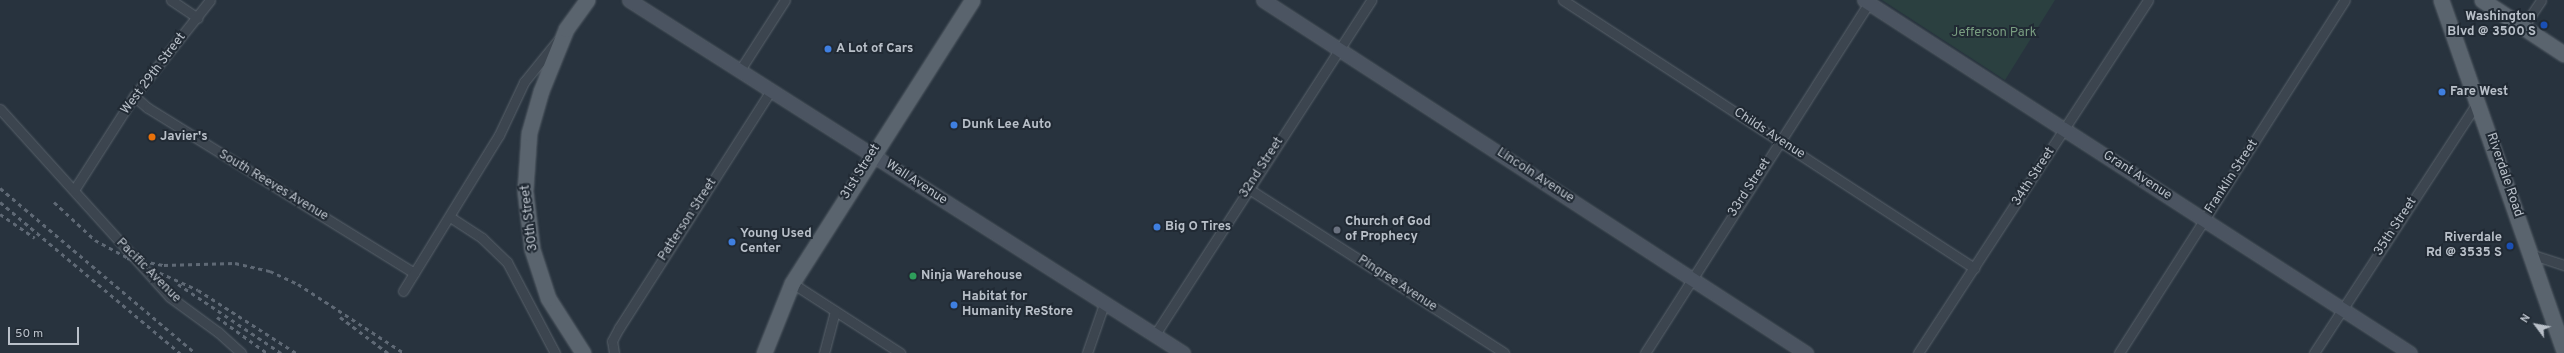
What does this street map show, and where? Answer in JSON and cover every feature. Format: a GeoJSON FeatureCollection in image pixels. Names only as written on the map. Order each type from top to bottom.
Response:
{"type":"FeatureCollection","features":[{"type":"Feature","properties":{"kind":"main road","name":"30th Street"},"geometry":{"type":"LineString","coordinates":[[583,353],[548,298],[532,249],[525,191],[529,133],[540,91],[566,29],[588,0]]}},
{"type":"Feature","properties":{"kind":"main road","name":"31st Street"},"geometry":{"type":"LineString","coordinates":[[764,353],[792,283],[872,154],[972,0]]}},
{"type":"Feature","properties":{"kind":"main road","name":"Riverdale Road"},"geometry":{"type":"LineString","coordinates":[[2441,0],[2478,101],[2564,351]]}},
{"type":"Feature","properties":{"kind":"main road"},"geometry":{"type":"LineString","coordinates":[[2482,0],[2564,54]]}},
{"type":"Feature","properties":{"kind":"street"},"geometry":{"type":"LineString","coordinates":[[171,0],[198,18]]}},
{"type":"Feature","properties":{"kind":"street","name":"West 29th Street"},"geometry":{"type":"LineString","coordinates":[[74,190],[134,96],[198,18],[210,0]]}},
{"type":"Feature","properties":{"kind":"street","name":"Wall Avenue"},"geometry":{"type":"LineString","coordinates":[[629,0],[872,154],[1154,336],[1183,353]]}},
{"type":"Feature","properties":{"kind":"street"},"geometry":{"type":"LineString","coordinates":[[740,70],[784,0]]}},
{"type":"Feature","properties":{"kind":"street","name":"Lincoln Avenue"},"geometry":{"type":"LineString","coordinates":[[1263,0],[1806,353]]}},
{"type":"Feature","properties":{"kind":"street","name":"32nd Street"},"geometry":{"type":"LineString","coordinates":[[1154,336],[1169,310],[1371,0]]}},
{"type":"Feature","properties":{"kind":"street","name":"Childs Avenue"},"geometry":{"type":"LineString","coordinates":[[1563,0],[1974,268]]}},
{"type":"Feature","properties":{"kind":"street","name":"34th Street"},"geometry":{"type":"LineString","coordinates":[[1918,353],[2065,130],[2148,0]]}},
{"type":"Feature","properties":{"kind":"street","name":"Franklin Street"},"geometry":{"type":"LineString","coordinates":[[2119,353],[2345,0]]}},
{"type":"Feature","properties":{"kind":"street"},"geometry":{"type":"LineString","coordinates":[[2523,27],[2541,0]]}},
{"type":"Feature","properties":{"kind":"street","name":"33rd Street"},"geometry":{"type":"LineString","coordinates":[[1645,353],[1780,141],[1866,2]]}},
{"type":"Feature","properties":{"kind":"street","name":"Grant Avenue"},"geometry":{"type":"LineString","coordinates":[[1866,2],[2410,353]]}},
{"type":"Feature","properties":{"kind":"street","name":"30th Street"},"geometry":{"type":"LineString","coordinates":[[403,291],[450,217],[499,135],[524,82],[566,29]]}},
{"type":"Feature","properties":{"kind":"street","name":"Patterson Street"},"geometry":{"type":"LineString","coordinates":[[614,353],[612,341],[619,328],[771,90]]}},
{"type":"Feature","properties":{"kind":"street","name":"South Reeves Avenue"},"geometry":{"type":"LineString","coordinates":[[134,96],[148,108],[414,273]]}},
{"type":"Feature","properties":{"kind":"street","name":"35th Street"},"geometry":{"type":"LineString","coordinates":[[2314,353],[2478,101]]}},
{"type":"Feature","properties":{"kind":"street","name":"Pacific Avenue"},"geometry":{"type":"LineString","coordinates":[[0,109],[74,190],[79,199],[170,297],[218,332],[241,353]]}},
{"type":"Feature","properties":{"kind":"street","name":"Pingree Avenue"},"geometry":{"type":"LineString","coordinates":[[1249,189],[1504,353]]}},
{"type":"Feature","properties":{"kind":"street"},"geometry":{"type":"LineString","coordinates":[[450,217],[482,238],[507,262],[555,353]]}},
{"type":"Feature","properties":{"kind":"street"},"geometry":{"type":"LineString","coordinates":[[2530,254],[2564,265]]}},
{"type":"Feature","properties":{"kind":"street"},"geometry":{"type":"LineString","coordinates":[[792,283],[900,353]]}},
{"type":"Feature","properties":{"kind":"street"},"geometry":{"type":"LineString","coordinates":[[1087,353],[1104,304]]}},
{"type":"Feature","properties":{"kind":"street"},"geometry":{"type":"LineString","coordinates":[[824,353],[835,311]]}},
{"type":"Feature","properties":{"kind":"green space","name":"Jefferson Park"},"geometry":{"type":"Polygon","coordinates":[[[1882,0],[2055,0],[2005,80],[1882,0]]]}},
{"type":"Feature","properties":{"kind":"railway"},"geometry":{"type":"LineString","coordinates":[[0,188],[195,353]]}},
{"type":"Feature","properties":{"kind":"railway"},"geometry":{"type":"LineString","coordinates":[[0,202],[180,353]]}},
{"type":"Feature","properties":{"kind":"railway"},"geometry":{"type":"LineString","coordinates":[[54,202],[95,240],[132,260]]}},
{"type":"Feature","properties":{"kind":"railway"},"geometry":{"type":"LineString","coordinates":[[0,214],[35,238]]}},
{"type":"Feature","properties":{"kind":"railway"},"geometry":{"type":"LineString","coordinates":[[127,258],[164,265],[235,263],[270,271],[298,284],[404,353]]}},
{"type":"Feature","properties":{"kind":"railway"},"geometry":{"type":"LineString","coordinates":[[145,266],[198,290],[296,353]]}},
{"type":"Feature","properties":{"kind":"railway"},"geometry":{"type":"LineString","coordinates":[[178,284],[281,353]]}},
{"type":"Feature","properties":{"kind":"railway"},"geometry":{"type":"LineString","coordinates":[[217,317],[267,353]]}},
{"type":"Feature","properties":{"kind":"railway"},"geometry":{"type":"LineString","coordinates":[[340,317],[388,353]]}},
{"type":"Feature","properties":{"kind":"place","name":"Washington Blvd @ 3500 S"},"geometry":{"type":"Point","coordinates":[2544,25]}},
{"type":"Feature","properties":{"kind":"place","name":"A Lot of Cars"},"geometry":{"type":"Point","coordinates":[828,49]}},
{"type":"Feature","properties":{"kind":"place","name":"Fare West"},"geometry":{"type":"Point","coordinates":[2442,92]}},
{"type":"Feature","properties":{"kind":"place","name":"Dunk Lee Auto"},"geometry":{"type":"Point","coordinates":[954,125]}},
{"type":"Feature","properties":{"kind":"place","name":"Javier's"},"geometry":{"type":"Point","coordinates":[152,137]}},
{"type":"Feature","properties":{"kind":"place","name":"Big O Tires"},"geometry":{"type":"Point","coordinates":[1157,227]}},
{"type":"Feature","properties":{"kind":"place","name":"Church of God of Prophecy"},"geometry":{"type":"Point","coordinates":[1337,230]}},
{"type":"Feature","properties":{"kind":"place","name":"Young Used Center"},"geometry":{"type":"Point","coordinates":[732,242]}},
{"type":"Feature","properties":{"kind":"place","name":"Riverdale Rd @ 3535 S"},"geometry":{"type":"Point","coordinates":[2510,246]}},
{"type":"Feature","properties":{"kind":"place","name":"Ninja Warehouse"},"geometry":{"type":"Point","coordinates":[913,276]}},
{"type":"Feature","properties":{"kind":"place","name":"Habitat for Humanity ReStore"},"geometry":{"type":"Point","coordinates":[954,305]}}]}
